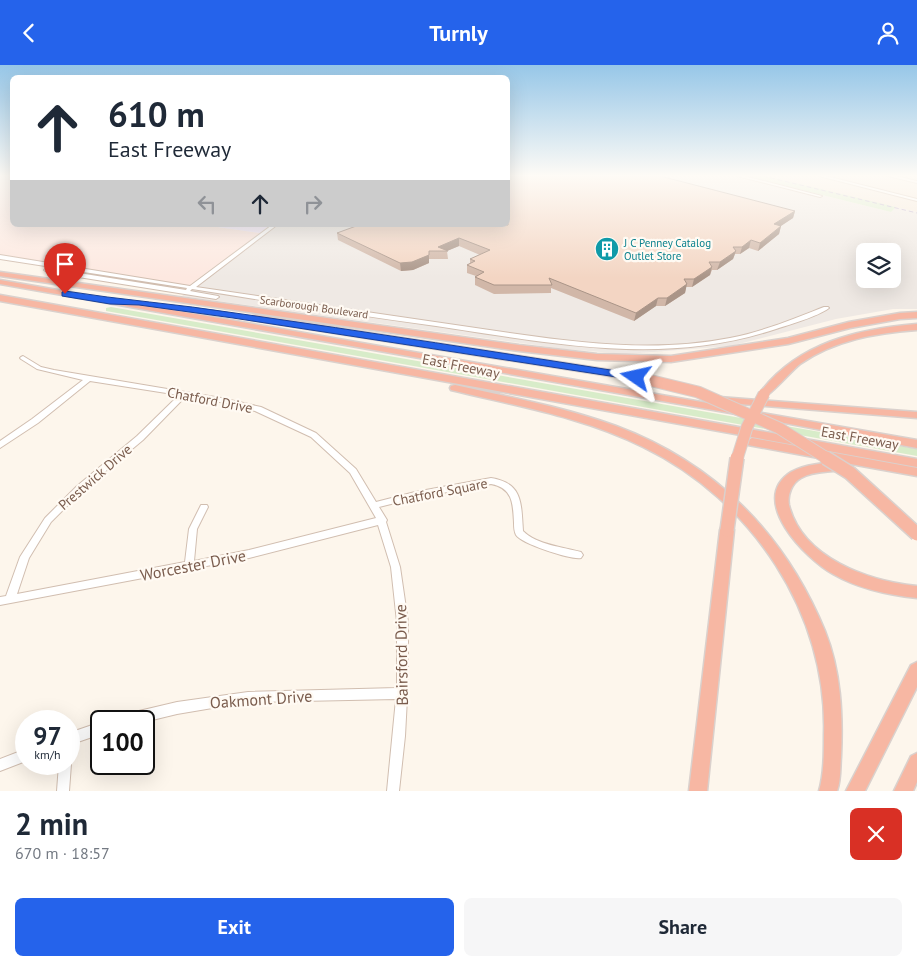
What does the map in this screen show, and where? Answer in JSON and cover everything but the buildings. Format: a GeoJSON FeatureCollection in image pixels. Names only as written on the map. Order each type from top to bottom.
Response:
{"type":"FeatureCollection","features":[{"type":"Feature","properties":{"kind":"highway"},"geometry":{"type":"LineString","coordinates":[[0,274],[518,348],[598,357],[671,359],[788,341],[917,327]]}},
{"type":"Feature","properties":{"kind":"highway","name":"East Freeway"},"geometry":{"type":"LineString","coordinates":[[0,283],[522,373],[917,444]]}},
{"type":"Feature","properties":{"kind":"highway"},"geometry":{"type":"LineString","coordinates":[[158,297],[295,321],[467,346],[504,356]]}},
{"type":"Feature","properties":{"kind":"highway","name":"East Freeway"},"geometry":{"type":"LineString","coordinates":[[0,298],[917,463]]}},
{"type":"Feature","properties":{"kind":"highway"},"geometry":{"type":"LineString","coordinates":[[110,301],[139,302],[233,315],[504,356],[636,377],[698,392],[779,428],[850,473],[917,534]]}},
{"type":"Feature","properties":{"kind":"highway"},"geometry":{"type":"LineString","coordinates":[[788,341],[849,325],[917,315]]}},
{"type":"Feature","properties":{"kind":"highway"},"geometry":{"type":"LineString","coordinates":[[159,327],[455,388],[917,473]]}},
{"type":"Feature","properties":{"kind":"highway"},"geometry":{"type":"LineString","coordinates":[[698,791],[737,453],[748,422],[764,394],[779,375],[798,359],[823,346],[863,334]]}},
{"type":"Feature","properties":{"kind":"highway"},"geometry":{"type":"LineString","coordinates":[[522,373],[734,402],[917,415]]}},
{"type":"Feature","properties":{"kind":"highway"},"geometry":{"type":"LineString","coordinates":[[455,388],[590,421],[630,437],[668,455],[689,469],[708,482],[744,514],[783,561],[815,621],[827,661],[834,701],[833,744],[828,791]]}},
{"type":"Feature","properties":{"kind":"highway"},"geometry":{"type":"LineString","coordinates":[[917,473],[844,466],[816,466],[799,472],[789,479],[784,487],[782,500],[785,515],[795,534],[805,546],[827,563],[846,574],[869,583],[897,590],[917,592]]}},
{"type":"Feature","properties":{"kind":"highway"},"geometry":{"type":"LineString","coordinates":[[855,791],[917,670]]}},
{"type":"Feature","properties":{"kind":"highway"},"geometry":{"type":"LineString","coordinates":[[902,791],[917,761]]}},
{"type":"Feature","properties":{"kind":"street"},"geometry":{"type":"LineString","coordinates":[[187,291],[272,227]]}},
{"type":"Feature","properties":{"kind":"street","name":"Scarborough Boulevard"},"geometry":{"type":"LineString","coordinates":[[0,257],[168,285],[187,291]]}},
{"type":"Feature","properties":{"kind":"street","name":"Scarborough Boulevard"},"geometry":{"type":"LineString","coordinates":[[0,263],[187,291],[559,342],[629,349],[668,348],[730,340],[775,327],[826,307]]}},
{"type":"Feature","properties":{"kind":"street"},"geometry":{"type":"LineString","coordinates":[[168,285],[195,280],[220,266]]}},
{"type":"Feature","properties":{"kind":"street","name":"Chatford Drive"},"geometry":{"type":"LineString","coordinates":[[23,359],[39,368],[88,379],[246,405],[300,426],[334,451],[356,473],[383,520]]}},
{"type":"Feature","properties":{"kind":"street"},"geometry":{"type":"LineString","coordinates":[[0,445],[88,379]]}},
{"type":"Feature","properties":{"kind":"street","name":"Prestwick Drive"},"geometry":{"type":"LineString","coordinates":[[10,599],[25,557],[48,520],[74,493],[140,438],[184,394]]}},
{"type":"Feature","properties":{"kind":"street","name":"Chatford Square"},"geometry":{"type":"LineString","coordinates":[[376,505],[415,495],[491,481],[501,482],[509,486],[514,494],[521,535],[532,541],[578,555]]}},
{"type":"Feature","properties":{"kind":"street"},"geometry":{"type":"LineString","coordinates":[[189,565],[193,529],[204,507]]}},
{"type":"Feature","properties":{"kind":"street","name":"Worcester Drive"},"geometry":{"type":"LineString","coordinates":[[0,601],[300,543],[383,520]]}},
{"type":"Feature","properties":{"kind":"street","name":"Bairsford Drive"},"geometry":{"type":"LineString","coordinates":[[383,520],[398,580],[403,654],[402,693],[394,791]]}},
{"type":"Feature","properties":{"kind":"street","name":"Oakmont Drive"},"geometry":{"type":"LineString","coordinates":[[155,713],[177,707],[248,697],[402,693]]}},
{"type":"Feature","properties":{"kind":"street"},"geometry":{"type":"LineString","coordinates":[[0,765],[15,759]]}},
{"type":"Feature","properties":{"kind":"street"},"geometry":{"type":"LineString","coordinates":[[64,791],[65,775]]}},
{"type":"Feature","properties":{"kind":"shaded area"},"geometry":{"type":"Polygon","coordinates":[[[0,210],[10,210],[10,227],[218,227],[260,233],[188,286],[0,255],[0,210]]]}},
{"type":"Feature","properties":{"kind":"shaded area"},"geometry":{"type":"Polygon","coordinates":[[[510,210],[882,210],[891,212],[893,210],[908,210],[917,212],[917,309],[893,309],[836,319],[731,346],[626,354],[564,349],[182,296],[276,227],[510,227],[510,210]]]}},
{"type":"Feature","properties":{"kind":"shaded area"},"geometry":{"type":"Polygon","coordinates":[[[217,227],[268,227],[260,233],[217,227]]]}},
{"type":"Feature","properties":{"kind":"green space"},"geometry":{"type":"Polygon","coordinates":[[[111,307],[917,449],[917,456],[106,311],[106,308],[111,307]]]}},
{"type":"Feature","properties":{"kind":"railway"},"geometry":{"type":"LineString","coordinates":[[904,210],[917,213]]}},
{"type":"Feature","properties":{"kind":"place","name":"J C Penney Catalog Outlet Store"},"geometry":{"type":"Point","coordinates":[607,249]}},
{"type":"Feature","properties":{"kind":"route"},"geometry":{"type":"LineString","coordinates":[[65,294],[233,315],[590,368],[636,377]]}}]}
